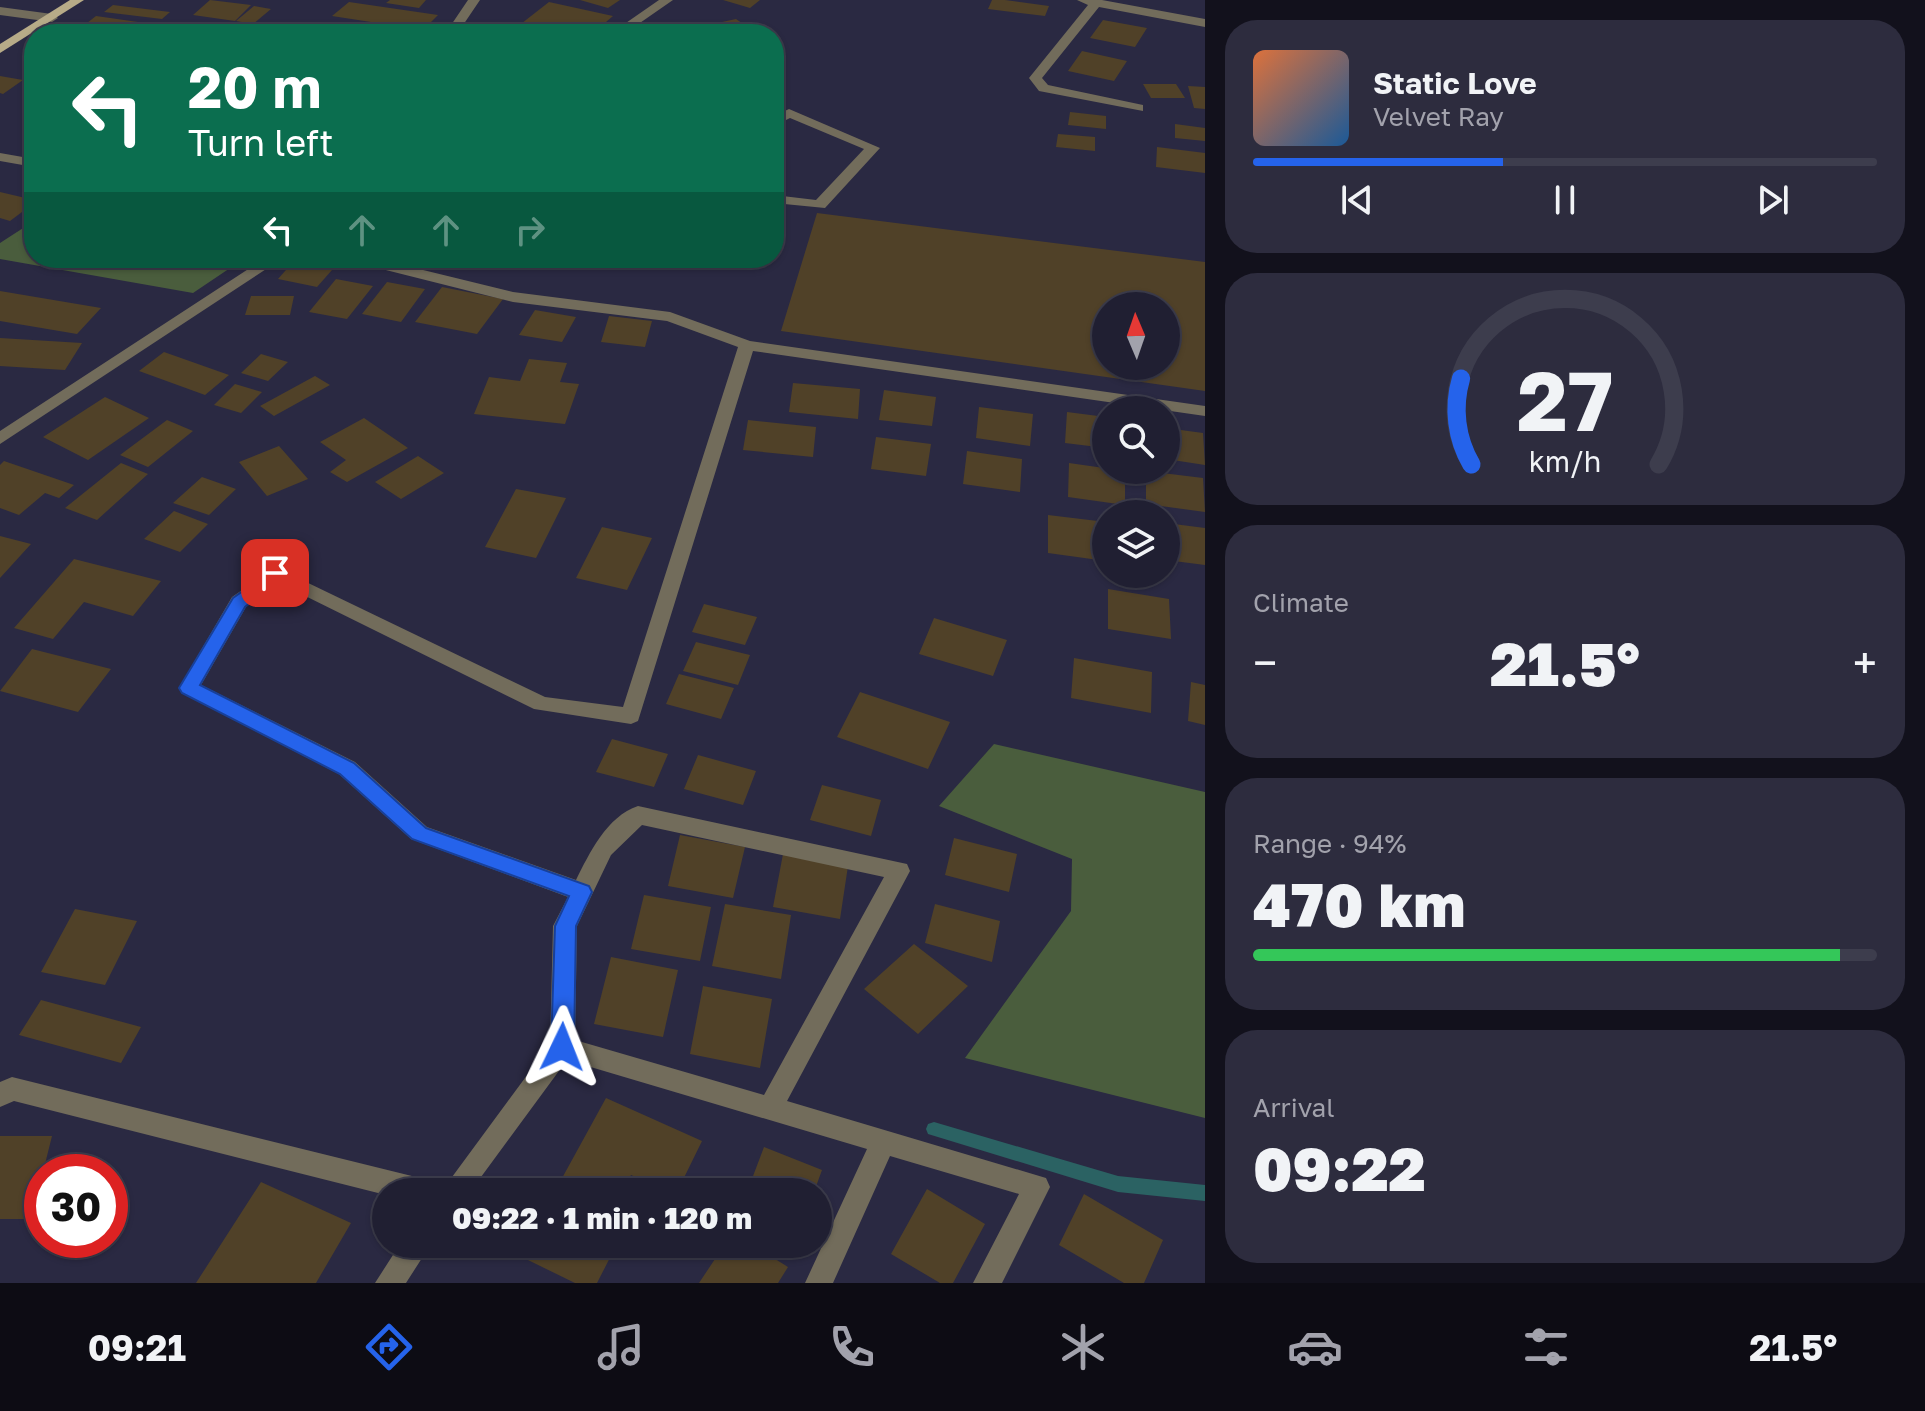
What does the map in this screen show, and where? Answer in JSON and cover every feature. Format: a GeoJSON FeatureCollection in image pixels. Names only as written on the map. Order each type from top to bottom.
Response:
{"type":"FeatureCollection","features":[{"type":"Feature","properties":{"kind":"main road"},"geometry":{"type":"LineString","coordinates":[[42,24],[78,0]]}},
{"type":"Feature","properties":{"kind":"main road"},"geometry":{"type":"LineString","coordinates":[[0,49],[24,35]]}},
{"type":"Feature","properties":{"kind":"street"},"geometry":{"type":"LineString","coordinates":[[458,24],[474,0]]}},
{"type":"Feature","properties":{"kind":"street"},"geometry":{"type":"LineString","coordinates":[[631,24],[667,0]]}},
{"type":"Feature","properties":{"kind":"street"},"geometry":{"type":"LineString","coordinates":[[1081,0],[1205,23]]}},
{"type":"Feature","properties":{"kind":"street"},"geometry":{"type":"LineString","coordinates":[[1096,3],[1035,78],[1044,88],[1138,108]]}},
{"type":"Feature","properties":{"kind":"street"},"geometry":{"type":"LineString","coordinates":[[0,11],[52,18]]}},
{"type":"Feature","properties":{"kind":"street"},"geometry":{"type":"LineString","coordinates":[[784,116],[789,113],[873,148],[820,205],[784,200]]}},
{"type":"Feature","properties":{"kind":"street"},"geometry":{"type":"LineString","coordinates":[[0,157],[24,161]]}},
{"type":"Feature","properties":{"kind":"street"},"geometry":{"type":"LineString","coordinates":[[0,439],[260,268]]}},
{"type":"Feature","properties":{"kind":"street"},"geometry":{"type":"LineString","coordinates":[[396,268],[513,297],[670,317],[747,345],[1205,411]]}},
{"type":"Feature","properties":{"kind":"street"},"geometry":{"type":"LineString","coordinates":[[582,892],[419,833],[347,768],[189,688],[239,602],[275,573],[541,704],[631,716],[747,345]]}},
{"type":"Feature","properties":{"kind":"street"},"geometry":{"type":"LineString","coordinates":[[464,1178],[562,1047],[565,926],[603,849],[638,815],[899,871],[770,1108]]}},
{"type":"Feature","properties":{"kind":"street"},"geometry":{"type":"LineString","coordinates":[[562,1047],[1037,1187],[987,1283]]}},
{"type":"Feature","properties":{"kind":"street"},"geometry":{"type":"LineString","coordinates":[[0,1095],[12,1089],[372,1179]]}},
{"type":"Feature","properties":{"kind":"street"},"geometry":{"type":"LineString","coordinates":[[819,1283],[884,1141]]}},
{"type":"Feature","properties":{"kind":"street"},"geometry":{"type":"LineString","coordinates":[[389,1283],[407,1258]]}},
{"type":"Feature","properties":{"kind":"green space"},"geometry":{"type":"Polygon","coordinates":[[[24,227],[24,263],[0,259],[0,243],[24,227]]]}},
{"type":"Feature","properties":{"kind":"green space"},"geometry":{"type":"Polygon","coordinates":[[[51,268],[230,268],[193,293],[51,268]]]}},
{"type":"Feature","properties":{"kind":"green space"},"geometry":{"type":"Polygon","coordinates":[[[994,744],[1205,792],[1205,1118],[965,1058],[1071,911],[1072,859],[939,806],[994,744]]]}},
{"type":"Feature","properties":{"kind":"building"},"geometry":{"type":"Polygon","coordinates":[[[210,0],[251,5],[235,21],[193,15],[210,0]]]}},
{"type":"Feature","properties":{"kind":"building"},"geometry":{"type":"Polygon","coordinates":[[[390,0],[426,0],[419,8],[386,3],[390,0]]]}},
{"type":"Feature","properties":{"kind":"building"},"geometry":{"type":"Polygon","coordinates":[[[580,0],[620,0],[608,8],[580,0]]]}},
{"type":"Feature","properties":{"kind":"building"},"geometry":{"type":"Polygon","coordinates":[[[723,0],[760,0],[750,8],[723,0]]]}},
{"type":"Feature","properties":{"kind":"building"},"geometry":{"type":"Polygon","coordinates":[[[992,0],[1049,6],[1045,16],[988,9],[992,0]]]}},
{"type":"Feature","properties":{"kind":"building"},"geometry":{"type":"Polygon","coordinates":[[[349,2],[438,15],[429,24],[384,24],[332,16],[349,2]]]}},
{"type":"Feature","properties":{"kind":"building"},"geometry":{"type":"Polygon","coordinates":[[[549,2],[613,16],[604,24],[521,24],[549,2]]]}},
{"type":"Feature","properties":{"kind":"building"},"geometry":{"type":"Polygon","coordinates":[[[113,5],[170,12],[162,19],[104,12],[113,5]]]}},
{"type":"Feature","properties":{"kind":"building"},"geometry":{"type":"Polygon","coordinates":[[[254,6],[271,9],[253,24],[236,21],[254,6]]]}},
{"type":"Feature","properties":{"kind":"building"},"geometry":{"type":"Polygon","coordinates":[[[96,16],[152,24],[86,24],[96,16]]]}},
{"type":"Feature","properties":{"kind":"building"},"geometry":{"type":"Polygon","coordinates":[[[736,19],[743,24],[713,24],[736,19]]]}},
{"type":"Feature","properties":{"kind":"building"},"geometry":{"type":"Polygon","coordinates":[[[1103,20],[1147,28],[1135,47],[1090,38],[1103,20]]]}},
{"type":"Feature","properties":{"kind":"building"},"geometry":{"type":"Polygon","coordinates":[[[1082,51],[1127,61],[1114,81],[1068,71],[1082,51]]]}},
{"type":"Feature","properties":{"kind":"building"},"geometry":{"type":"Polygon","coordinates":[[[0,76],[23,80],[3,94],[0,93],[0,76]]]}},
{"type":"Feature","properties":{"kind":"building"},"geometry":{"type":"Polygon","coordinates":[[[1143,84],[1176,84],[1185,98],[1151,98],[1143,84]]]}},
{"type":"Feature","properties":{"kind":"building"},"geometry":{"type":"Polygon","coordinates":[[[1188,86],[1205,87],[1205,109],[1194,108],[1188,86]]]}},
{"type":"Feature","properties":{"kind":"building"},"geometry":{"type":"Polygon","coordinates":[[[1070,112],[1106,116],[1106,129],[1068,125],[1070,112]]]}},
{"type":"Feature","properties":{"kind":"building"},"geometry":{"type":"Polygon","coordinates":[[[1175,124],[1205,128],[1205,141],[1175,138],[1175,124]]]}},
{"type":"Feature","properties":{"kind":"building"},"geometry":{"type":"Polygon","coordinates":[[[1058,134],[1095,137],[1095,151],[1056,147],[1058,134]]]}},
{"type":"Feature","properties":{"kind":"building"},"geometry":{"type":"Polygon","coordinates":[[[1157,147],[1205,153],[1205,173],[1156,167],[1157,147]]]}},
{"type":"Feature","properties":{"kind":"building"},"geometry":{"type":"Polygon","coordinates":[[[0,192],[24,198],[24,210],[10,221],[0,218],[0,192]]]}},
{"type":"Feature","properties":{"kind":"building"},"geometry":{"type":"Polygon","coordinates":[[[817,213],[1205,262],[1205,391],[1127,380],[1180,380],[1180,292],[1092,292],[1092,375],[781,331],[817,213]]]}},
{"type":"Feature","properties":{"kind":"building"},"geometry":{"type":"Polygon","coordinates":[[[288,268],[332,270],[317,287],[278,279],[288,268]]]}},
{"type":"Feature","properties":{"kind":"building"},"geometry":{"type":"Polygon","coordinates":[[[336,279],[373,286],[347,319],[309,312],[336,279]]]}},
{"type":"Feature","properties":{"kind":"building"},"geometry":{"type":"Polygon","coordinates":[[[387,282],[425,289],[401,322],[362,314],[387,282]]]}},
{"type":"Feature","properties":{"kind":"building"},"geometry":{"type":"Polygon","coordinates":[[[442,287],[503,299],[477,334],[415,322],[442,287]]]}},
{"type":"Feature","properties":{"kind":"building"},"geometry":{"type":"Polygon","coordinates":[[[0,291],[101,308],[77,334],[0,321],[0,291]]]}},
{"type":"Feature","properties":{"kind":"building"},"geometry":{"type":"Polygon","coordinates":[[[251,296],[294,296],[290,315],[245,315],[251,296]]]}},
{"type":"Feature","properties":{"kind":"building"},"geometry":{"type":"Polygon","coordinates":[[[535,310],[576,317],[562,342],[519,335],[535,310]]]}},
{"type":"Feature","properties":{"kind":"building"},"geometry":{"type":"Polygon","coordinates":[[[609,316],[652,321],[645,347],[601,342],[609,316]]]}},
{"type":"Feature","properties":{"kind":"building"},"geometry":{"type":"Polygon","coordinates":[[[0,338],[82,343],[65,370],[0,366],[0,338]]]}},
{"type":"Feature","properties":{"kind":"building"},"geometry":{"type":"Polygon","coordinates":[[[164,352],[229,375],[205,395],[139,371],[164,352]]]}},
{"type":"Feature","properties":{"kind":"building"},"geometry":{"type":"Polygon","coordinates":[[[261,354],[288,362],[268,381],[241,373],[261,354]]]}},
{"type":"Feature","properties":{"kind":"building"},"geometry":{"type":"Polygon","coordinates":[[[529,359],[567,363],[560,382],[579,384],[565,424],[474,414],[489,377],[520,381],[529,359]]]}},
{"type":"Feature","properties":{"kind":"building"},"geometry":{"type":"Polygon","coordinates":[[[315,376],[330,385],[274,416],[260,406],[315,376]]]}},
{"type":"Feature","properties":{"kind":"building"},"geometry":{"type":"Polygon","coordinates":[[[793,383],[860,389],[858,419],[789,412],[793,383]]]}},
{"type":"Feature","properties":{"kind":"building"},"geometry":{"type":"Polygon","coordinates":[[[235,384],[262,392],[241,413],[214,405],[235,384]]]}},
{"type":"Feature","properties":{"kind":"building"},"geometry":{"type":"Polygon","coordinates":[[[884,390],[936,397],[932,426],[879,420],[884,390]]]}},
{"type":"Feature","properties":{"kind":"building"},"geometry":{"type":"Polygon","coordinates":[[[105,397],[149,418],[88,460],[43,437],[105,397]]]}},
{"type":"Feature","properties":{"kind":"building"},"geometry":{"type":"Polygon","coordinates":[[[979,407],[1033,414],[1030,446],[976,438],[979,407]]]}},
{"type":"Feature","properties":{"kind":"building"},"geometry":{"type":"Polygon","coordinates":[[[1067,412],[1092,415],[1092,446],[1065,443],[1067,412]]]}},
{"type":"Feature","properties":{"kind":"building"},"geometry":{"type":"Polygon","coordinates":[[[364,418],[408,448],[347,482],[330,472],[346,460],[320,442],[364,418]]]}},
{"type":"Feature","properties":{"kind":"building"},"geometry":{"type":"Polygon","coordinates":[[[167,420],[193,431],[148,467],[120,455],[167,420]]]}},
{"type":"Feature","properties":{"kind":"building"},"geometry":{"type":"Polygon","coordinates":[[[748,420],[816,427],[813,457],[743,450],[748,420]]]}},
{"type":"Feature","properties":{"kind":"building"},"geometry":{"type":"Polygon","coordinates":[[[1180,430],[1203,433],[1205,465],[1180,461],[1180,430]]]}},
{"type":"Feature","properties":{"kind":"building"},"geometry":{"type":"Polygon","coordinates":[[[876,437],[931,444],[926,476],[871,469],[876,437]]]}},
{"type":"Feature","properties":{"kind":"building"},"geometry":{"type":"Polygon","coordinates":[[[279,446],[308,479],[267,496],[239,462],[279,446]]]}},
{"type":"Feature","properties":{"kind":"building"},"geometry":{"type":"Polygon","coordinates":[[[967,451],[1022,459],[1020,492],[963,484],[967,451]]]}},
{"type":"Feature","properties":{"kind":"building"},"geometry":{"type":"Polygon","coordinates":[[[418,456],[444,473],[401,499],[375,482],[418,456]]]}},
{"type":"Feature","properties":{"kind":"building"},"geometry":{"type":"Polygon","coordinates":[[[4,461],[74,485],[59,498],[45,493],[19,515],[0,508],[0,465],[4,461]]]}},
{"type":"Feature","properties":{"kind":"building"},"geometry":{"type":"Polygon","coordinates":[[[121,463],[148,474],[97,520],[65,508],[121,463]]]}},
{"type":"Feature","properties":{"kind":"building"},"geometry":{"type":"Polygon","coordinates":[[[1069,463],[1092,466],[1092,484],[1125,484],[1125,500],[1068,497],[1069,463]]]}},
{"type":"Feature","properties":{"kind":"building"},"geometry":{"type":"Polygon","coordinates":[[[1180,475],[1203,478],[1205,512],[1180,509],[1180,500],[1146,500],[1146,484],[1180,484],[1180,475]]]}},
{"type":"Feature","properties":{"kind":"building"},"geometry":{"type":"Polygon","coordinates":[[[202,477],[236,489],[209,515],[173,503],[202,477]]]}},
{"type":"Feature","properties":{"kind":"building"},"geometry":{"type":"Polygon","coordinates":[[[516,489],[566,498],[536,558],[485,547],[516,489]]]}},
{"type":"Feature","properties":{"kind":"building"},"geometry":{"type":"Polygon","coordinates":[[[174,511],[208,524],[180,552],[144,539],[174,511]]]}},
{"type":"Feature","properties":{"kind":"building"},"geometry":{"type":"Polygon","coordinates":[[[1048,515],[1092,520],[1092,559],[1048,553],[1048,515]]]}},
{"type":"Feature","properties":{"kind":"building"},"geometry":{"type":"Polygon","coordinates":[[[1180,525],[1205,528],[1205,565],[1180,562],[1180,525]]]}},
{"type":"Feature","properties":{"kind":"building"},"geometry":{"type":"Polygon","coordinates":[[[602,527],[652,538],[627,590],[576,578],[602,527]]]}},
{"type":"Feature","properties":{"kind":"building"},"geometry":{"type":"Polygon","coordinates":[[[0,536],[31,544],[0,578],[0,536]]]}},
{"type":"Feature","properties":{"kind":"building"},"geometry":{"type":"Polygon","coordinates":[[[74,559],[161,581],[133,616],[84,602],[53,639],[14,628],[74,559]]]}},
{"type":"Feature","properties":{"kind":"building"},"geometry":{"type":"Polygon","coordinates":[[[1108,589],[1169,599],[1171,639],[1108,629],[1108,589]]]}},
{"type":"Feature","properties":{"kind":"building"},"geometry":{"type":"Polygon","coordinates":[[[704,604],[757,617],[745,645],[692,632],[704,604]]]}},
{"type":"Feature","properties":{"kind":"building"},"geometry":{"type":"Polygon","coordinates":[[[934,618],[1007,640],[993,676],[919,654],[934,618]]]}},
{"type":"Feature","properties":{"kind":"building"},"geometry":{"type":"Polygon","coordinates":[[[696,642],[750,655],[738,685],[683,671],[696,642]]]}},
{"type":"Feature","properties":{"kind":"building"},"geometry":{"type":"Polygon","coordinates":[[[32,649],[111,669],[78,712],[0,691],[32,649]]]}},
{"type":"Feature","properties":{"kind":"building"},"geometry":{"type":"Polygon","coordinates":[[[1074,658],[1152,672],[1151,713],[1071,698],[1074,658]]]}},
{"type":"Feature","properties":{"kind":"building"},"geometry":{"type":"Polygon","coordinates":[[[679,674],[734,688],[721,719],[666,704],[679,674]]]}},
{"type":"Feature","properties":{"kind":"building"},"geometry":{"type":"Polygon","coordinates":[[[1191,682],[1205,685],[1205,725],[1188,721],[1191,682]]]}},
{"type":"Feature","properties":{"kind":"building"},"geometry":{"type":"Polygon","coordinates":[[[860,692],[950,722],[928,769],[837,737],[860,692]]]}},
{"type":"Feature","properties":{"kind":"building"},"geometry":{"type":"Polygon","coordinates":[[[612,739],[668,754],[654,787],[596,772],[612,739]]]}},
{"type":"Feature","properties":{"kind":"building"},"geometry":{"type":"Polygon","coordinates":[[[698,755],[756,771],[743,805],[684,789],[698,755]]]}},
{"type":"Feature","properties":{"kind":"building"},"geometry":{"type":"Polygon","coordinates":[[[822,785],[881,800],[871,836],[810,820],[822,785]]]}},
{"type":"Feature","properties":{"kind":"building"},"geometry":{"type":"Polygon","coordinates":[[[680,835],[745,847],[733,898],[668,886],[680,835]]]}},
{"type":"Feature","properties":{"kind":"building"},"geometry":{"type":"Polygon","coordinates":[[[954,838],[1017,854],[1009,892],[945,875],[954,838]]]}},
{"type":"Feature","properties":{"kind":"building"},"geometry":{"type":"Polygon","coordinates":[[[783,854],[848,866],[840,919],[773,907],[783,854]]]}},
{"type":"Feature","properties":{"kind":"building"},"geometry":{"type":"Polygon","coordinates":[[[644,895],[711,907],[700,961],[631,949],[644,895]]]}},
{"type":"Feature","properties":{"kind":"building"},"geometry":{"type":"Polygon","coordinates":[[[725,904],[791,915],[781,979],[712,966],[725,904]]]}},
{"type":"Feature","properties":{"kind":"building"},"geometry":{"type":"Polygon","coordinates":[[[935,904],[1000,921],[992,962],[925,943],[935,904]]]}},
{"type":"Feature","properties":{"kind":"building"},"geometry":{"type":"Polygon","coordinates":[[[75,909],[137,921],[105,985],[41,972],[75,909]]]}},
{"type":"Feature","properties":{"kind":"building"},"geometry":{"type":"Polygon","coordinates":[[[914,944],[968,986],[918,1034],[864,989],[914,944]]]}},
{"type":"Feature","properties":{"kind":"building"},"geometry":{"type":"Polygon","coordinates":[[[611,957],[678,970],[663,1037],[594,1024],[611,957]]]}},
{"type":"Feature","properties":{"kind":"building"},"geometry":{"type":"Polygon","coordinates":[[[703,986],[772,999],[760,1068],[690,1054],[703,986]]]}},
{"type":"Feature","properties":{"kind":"building"},"geometry":{"type":"Polygon","coordinates":[[[41,1000],[141,1027],[121,1063],[19,1035],[41,1000]]]}},
{"type":"Feature","properties":{"kind":"building"},"geometry":{"type":"Polygon","coordinates":[[[606,1098],[702,1141],[684,1178],[638,1178],[631,1175],[629,1178],[562,1178],[606,1098]]]}},
{"type":"Feature","properties":{"kind":"building"},"geometry":{"type":"Polygon","coordinates":[[[0,1136],[52,1136],[48,1154],[24,1154],[24,1219],[0,1219],[0,1136]]]}},
{"type":"Feature","properties":{"kind":"building"},"geometry":{"type":"Polygon","coordinates":[[[764,1147],[822,1170],[819,1178],[752,1178],[764,1147]]]}},
{"type":"Feature","properties":{"kind":"building"},"geometry":{"type":"Polygon","coordinates":[[[261,1182],[351,1223],[316,1283],[196,1283],[261,1182]]]}},
{"type":"Feature","properties":{"kind":"building"},"geometry":{"type":"Polygon","coordinates":[[[927,1189],[985,1224],[953,1283],[940,1283],[891,1254],[927,1189]]]}},
{"type":"Feature","properties":{"kind":"building"},"geometry":{"type":"Polygon","coordinates":[[[1084,1194],[1163,1240],[1144,1283],[1124,1283],[1059,1245],[1084,1194]]]}},
{"type":"Feature","properties":{"kind":"building"},"geometry":{"type":"Polygon","coordinates":[[[524,1258],[610,1258],[597,1283],[575,1283],[524,1258]]]}},
{"type":"Feature","properties":{"kind":"building"},"geometry":{"type":"Polygon","coordinates":[[[716,1258],[774,1258],[788,1267],[778,1283],[699,1283],[716,1258]]]}},
{"type":"Feature","properties":{"kind":"waterway"},"geometry":{"type":"LineString","coordinates":[[934,1129],[1118,1184],[1205,1193]]}},
{"type":"Feature","properties":{"kind":"route"},"geometry":{"type":"LineString","coordinates":[[275,573],[239,602],[189,688],[347,768],[419,833],[582,892],[565,926],[562,1047]]}}]}
